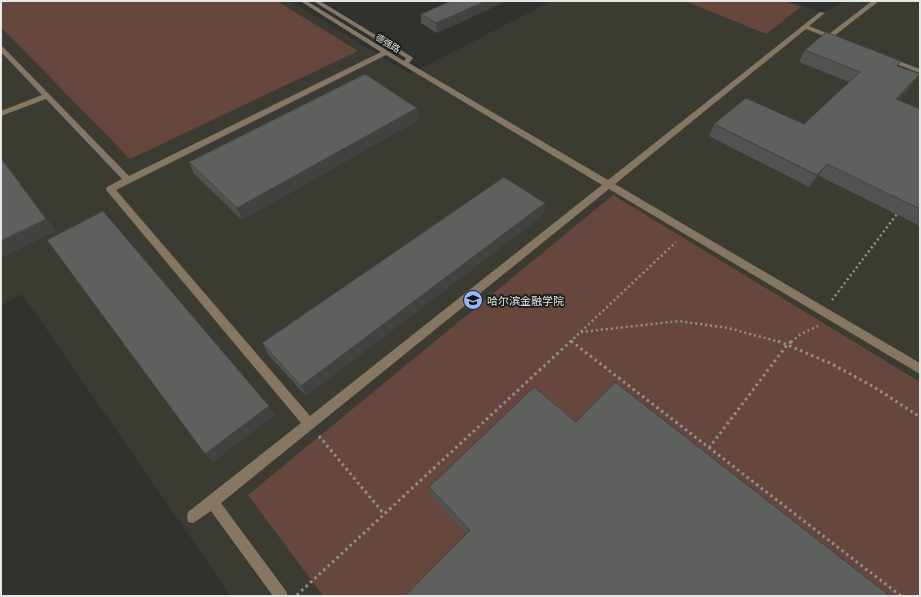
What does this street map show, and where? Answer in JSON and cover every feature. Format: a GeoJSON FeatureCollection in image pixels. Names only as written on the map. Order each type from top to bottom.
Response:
{"type":"FeatureCollection","features":[{"type":"Feature","properties":{"kind":"street","name":"德强路"},"geometry":{"type":"LineString","coordinates":[[303,1],[405,64],[410,58],[316,1]]}},
{"type":"Feature","properties":{"kind":"street"},"geometry":{"type":"LineString","coordinates":[[830,36],[876,1]]}},
{"type":"Feature","properties":{"kind":"street"},"geometry":{"type":"LineString","coordinates":[[193,517],[822,13]]}},
{"type":"Feature","properties":{"kind":"street"},"geometry":{"type":"LineString","coordinates":[[805,27],[845,42]]}},
{"type":"Feature","properties":{"kind":"street"},"geometry":{"type":"LineString","coordinates":[[1,48],[128,180]]}},
{"type":"Feature","properties":{"kind":"street"},"geometry":{"type":"LineString","coordinates":[[309,424],[110,189],[386,52]]}},
{"type":"Feature","properties":{"kind":"street"},"geometry":{"type":"LineString","coordinates":[[883,57],[920,71]]}},
{"type":"Feature","properties":{"kind":"street"},"geometry":{"type":"LineString","coordinates":[[405,64],[920,369]]}},
{"type":"Feature","properties":{"kind":"street"},"geometry":{"type":"LineString","coordinates":[[1,114],[47,96]]}},
{"type":"Feature","properties":{"kind":"street"},"geometry":{"type":"LineString","coordinates":[[212,502],[281,596]]}},
{"type":"Feature","properties":{"kind":"path"},"geometry":{"type":"LineString","coordinates":[[824,312],[897,214]]}},
{"type":"Feature","properties":{"kind":"path"},"geometry":{"type":"LineString","coordinates":[[296,596],[688,231]]}},
{"type":"Feature","properties":{"kind":"path"},"geometry":{"type":"LineString","coordinates":[[581,332],[679,321],[728,328],[773,339],[832,364],[874,386],[920,417]]}},
{"type":"Feature","properties":{"kind":"path"},"geometry":{"type":"LineString","coordinates":[[709,448],[787,345],[801,334],[815,327],[842,322]]}},
{"type":"Feature","properties":{"kind":"path"},"geometry":{"type":"LineString","coordinates":[[571,341],[901,596]]}},
{"type":"Feature","properties":{"kind":"path"},"geometry":{"type":"LineString","coordinates":[[309,424],[384,514]]}},
{"type":"Feature","properties":{"kind":"shaded area","name":"哈尔滨金融学院"},"geometry":{"type":"Polygon","coordinates":[[[1,1],[290,1],[410,74],[552,1],[791,1],[822,13],[844,1],[920,1],[920,596],[231,596],[22,294],[1,305],[1,1]]]}},
{"type":"Feature","properties":{"kind":"shaded area"},"geometry":{"type":"Polygon","coordinates":[[[1,1],[277,1],[358,51],[130,159],[1,27],[1,1]]]}},
{"type":"Feature","properties":{"kind":"shaded area"},"geometry":{"type":"Polygon","coordinates":[[[685,1],[784,1],[801,7],[766,34],[685,1]]]}},
{"type":"Feature","properties":{"kind":"shaded area"},"geometry":{"type":"Polygon","coordinates":[[[613,195],[920,382],[920,596],[323,596],[248,495],[613,195]]]}},
{"type":"Feature","properties":{"kind":"building"},"geometry":{"type":"Polygon","coordinates":[[[451,1],[486,1],[436,23],[421,14],[451,1]]]}},
{"type":"Feature","properties":{"kind":"building"},"geometry":{"type":"Polygon","coordinates":[[[826,32],[901,61],[897,66],[920,74],[896,99],[920,109],[920,209],[827,164],[817,175],[714,124],[746,98],[804,124],[860,72],[805,50],[826,32]]]}},
{"type":"Feature","properties":{"kind":"building"},"geometry":{"type":"Polygon","coordinates":[[[365,74],[417,108],[237,208],[189,162],[365,74]]]}},
{"type":"Feature","properties":{"kind":"building"},"geometry":{"type":"Polygon","coordinates":[[[1,158],[46,219],[1,241],[1,158]]]}},
{"type":"Feature","properties":{"kind":"building"},"geometry":{"type":"Polygon","coordinates":[[[504,177],[545,203],[301,386],[262,343],[504,177]]]}},
{"type":"Feature","properties":{"kind":"building"},"geometry":{"type":"Polygon","coordinates":[[[103,211],[269,406],[205,454],[47,240],[103,211]]]}},
{"type":"Feature","properties":{"kind":"building"},"geometry":{"type":"Polygon","coordinates":[[[615,382],[890,596],[405,596],[470,530],[429,487],[534,387],[576,422],[615,382]]]}},
{"type":"Feature","properties":{"kind":"place","name":"哈尔滨金融学院"},"geometry":{"type":"Point","coordinates":[473,300]}}]}
